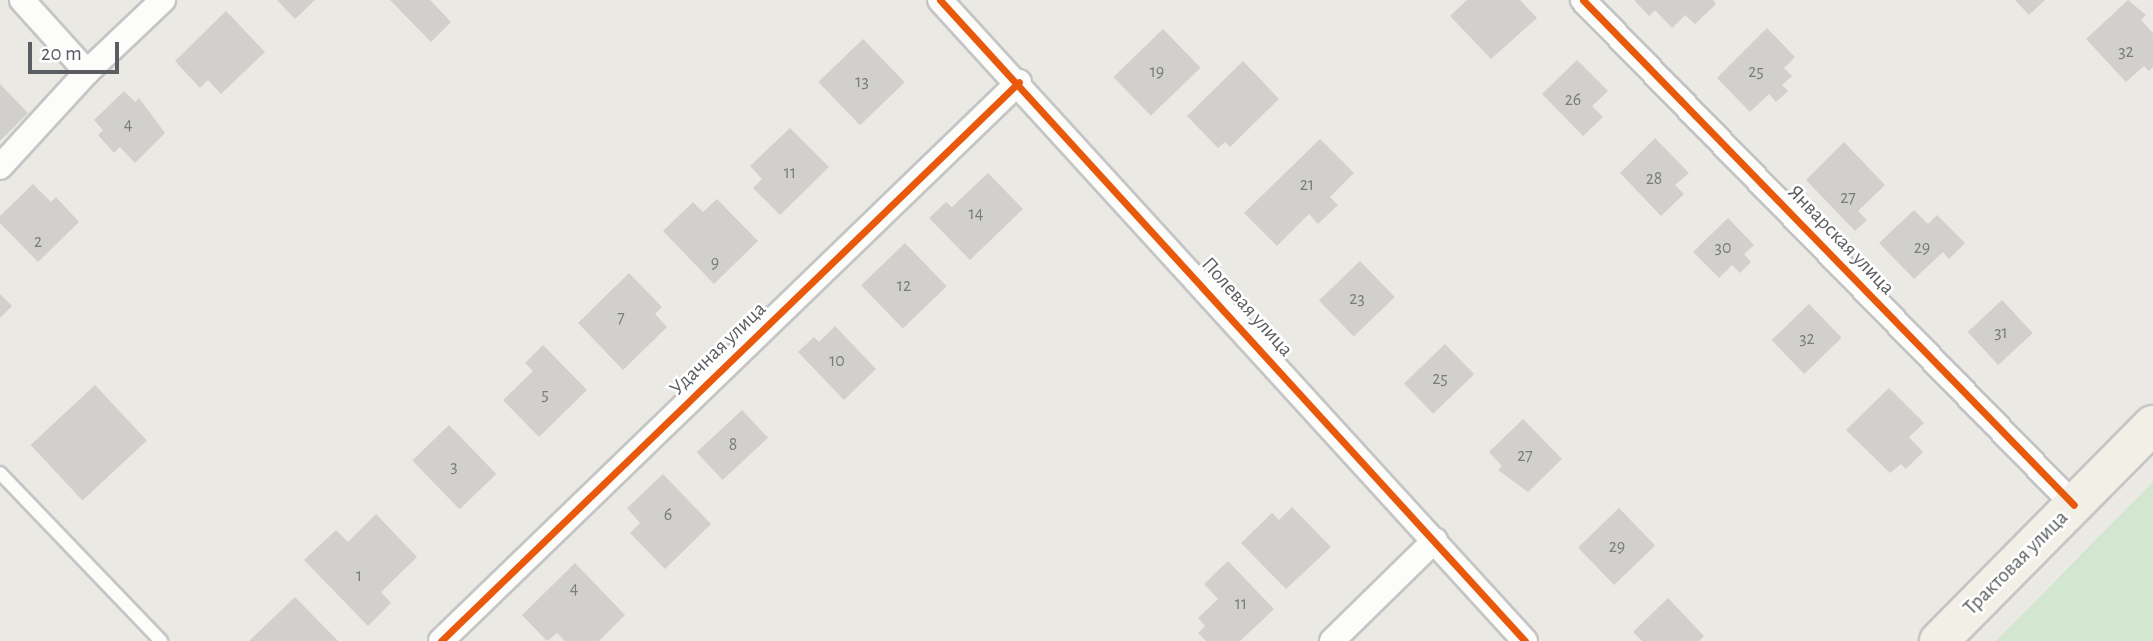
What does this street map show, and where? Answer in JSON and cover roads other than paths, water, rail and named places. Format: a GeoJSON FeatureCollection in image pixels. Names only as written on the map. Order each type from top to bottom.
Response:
{"type":"FeatureCollection","features":[{"type":"Feature","properties":{"kind":"main road","name":"Трактовая улица"},"geometry":{"type":"LineString","coordinates":[[1939,641],[2153,425]]}},
{"type":"Feature","properties":{"kind":"street"},"geometry":{"type":"LineString","coordinates":[[22,0],[87,72]]}},
{"type":"Feature","properties":{"kind":"street"},"geometry":{"type":"LineString","coordinates":[[0,167],[87,72],[163,0]]}},
{"type":"Feature","properties":{"kind":"street","name":"Полевая улица"},"geometry":{"type":"LineString","coordinates":[[940,0],[1019,82],[1525,641]]}},
{"type":"Feature","properties":{"kind":"street","name":"Январская улица"},"geometry":{"type":"LineString","coordinates":[[1583,0],[2074,505]]}},
{"type":"Feature","properties":{"kind":"street","name":"Удачная улица"},"geometry":{"type":"LineString","coordinates":[[441,641],[1019,82]]}},
{"type":"Feature","properties":{"kind":"street"},"geometry":{"type":"LineString","coordinates":[[1332,641],[1435,540]]}},
{"type":"Feature","properties":{"kind":"lane"},"geometry":{"type":"LineString","coordinates":[[0,473],[161,641]]}}]}
